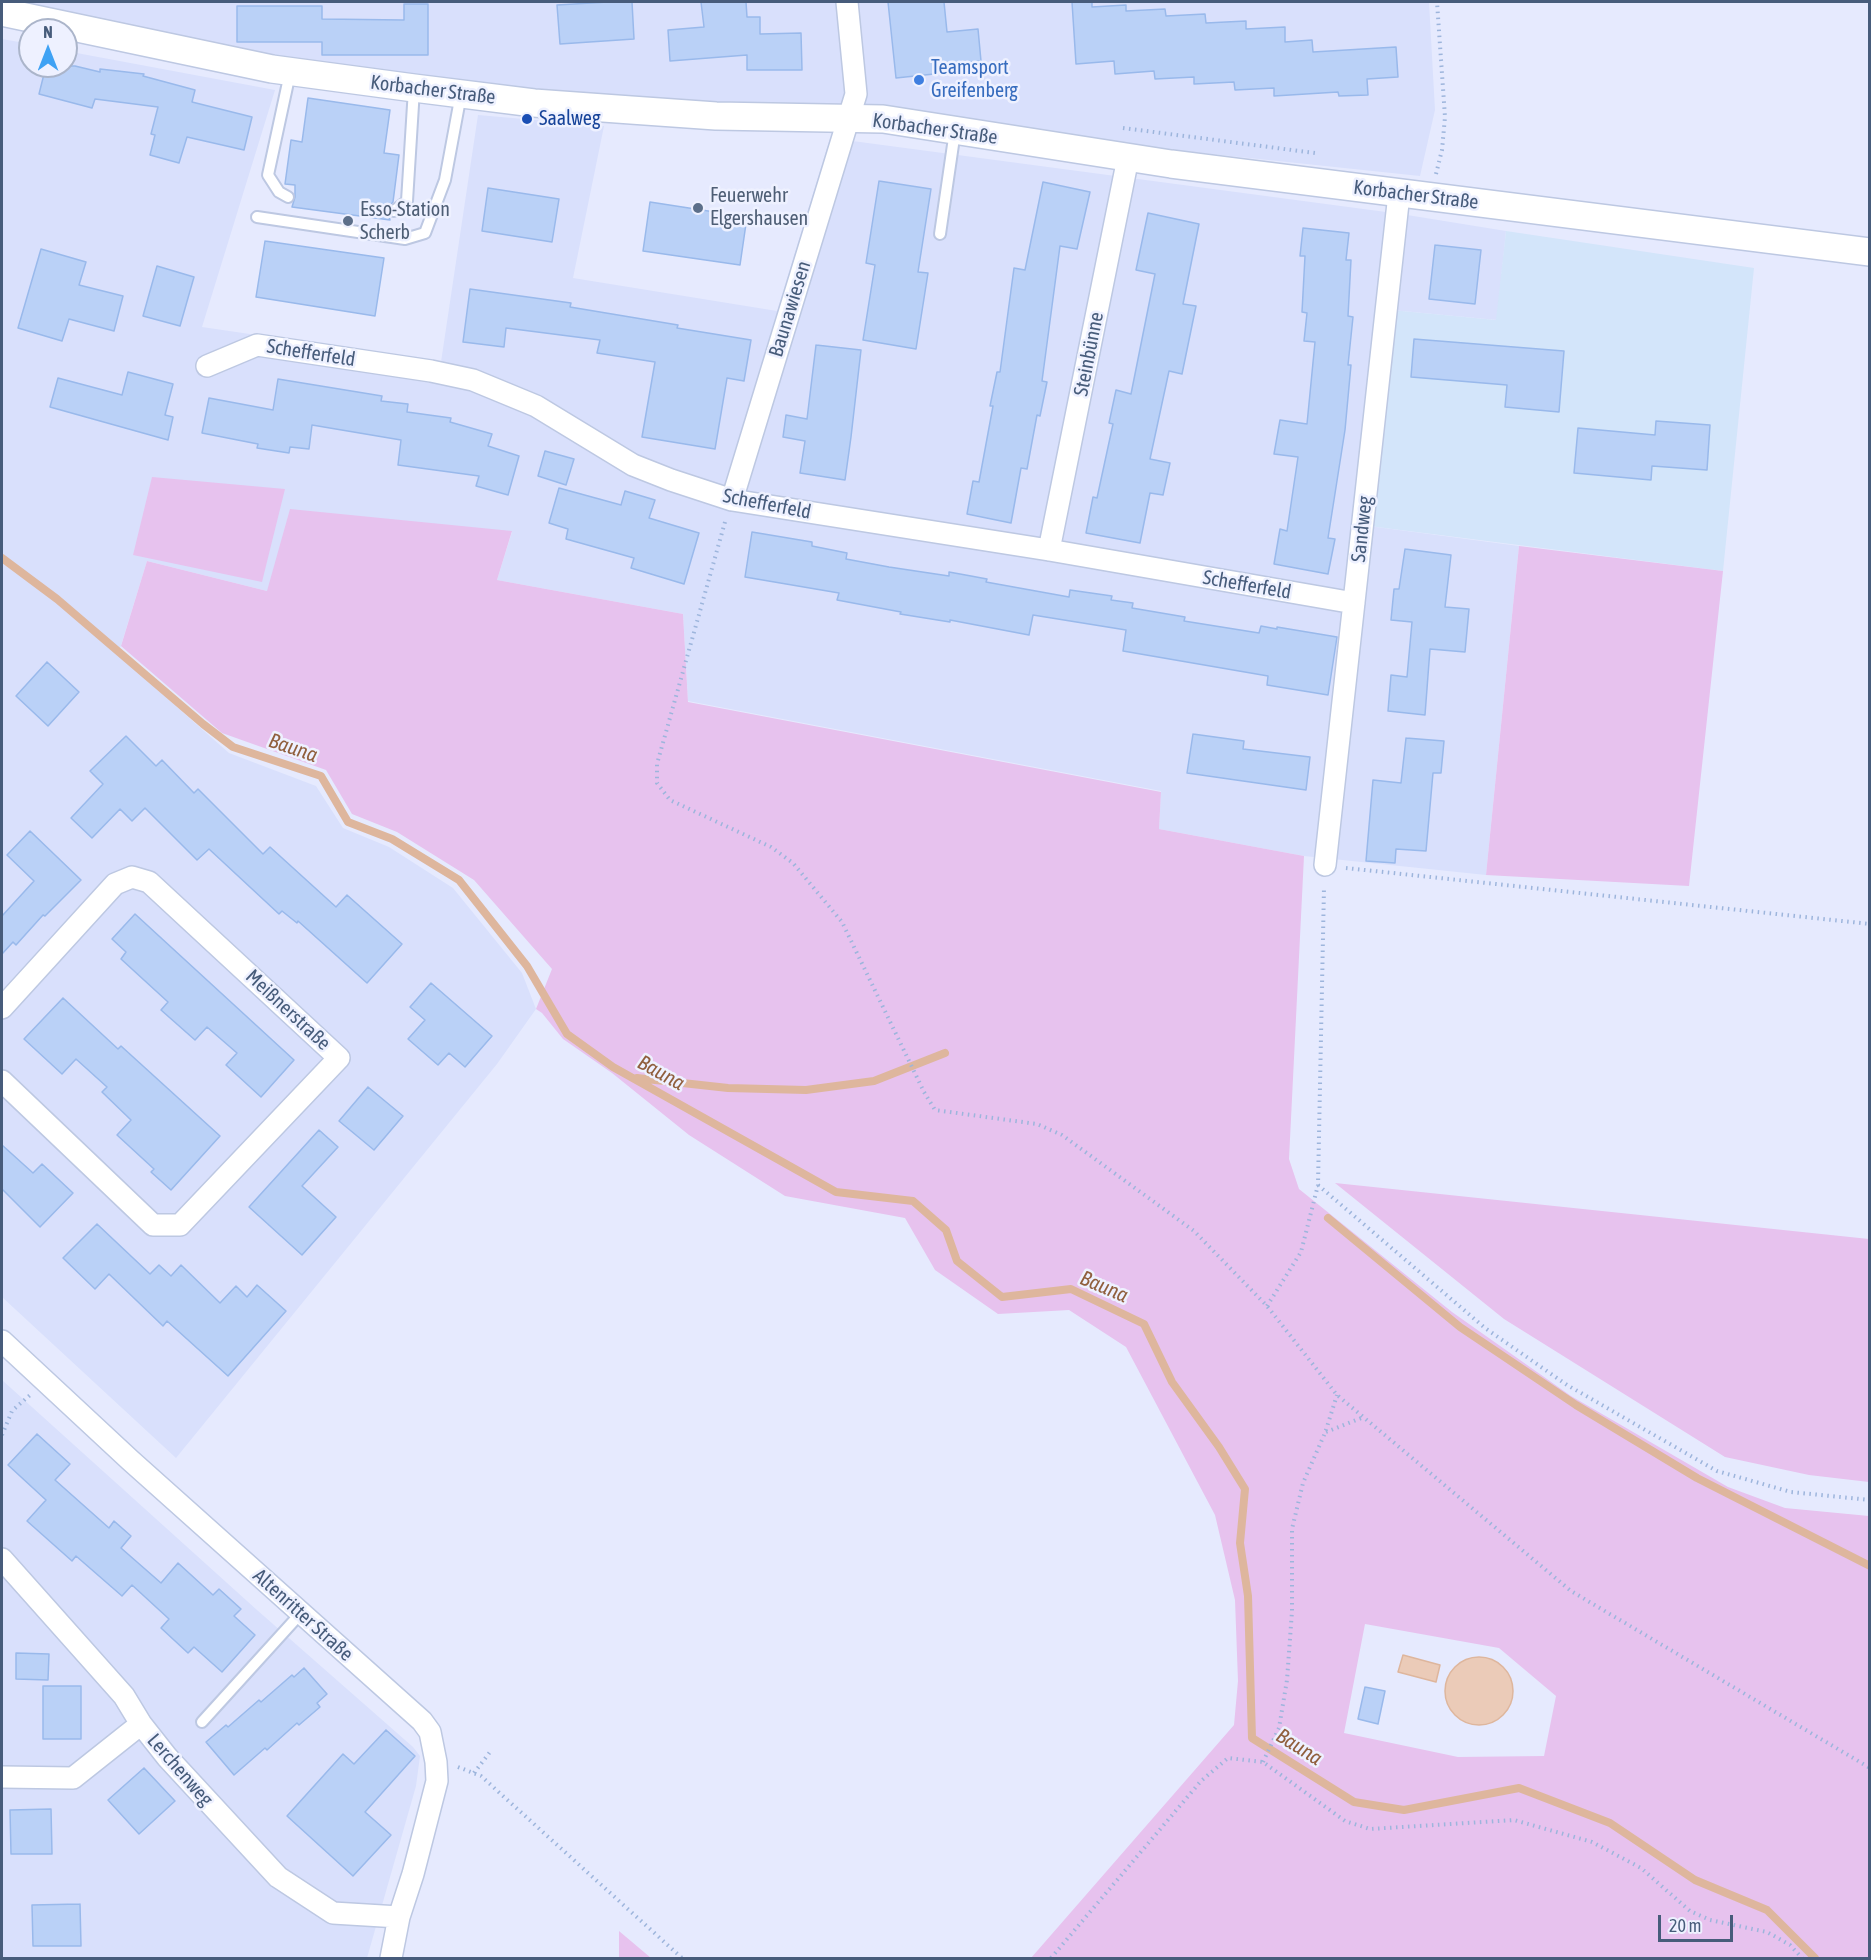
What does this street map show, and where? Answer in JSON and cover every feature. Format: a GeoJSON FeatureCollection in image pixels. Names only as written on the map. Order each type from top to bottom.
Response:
{"type":"FeatureCollection","features":[{"type":"Feature","properties":{"kind":"street"},"geometry":{"type":"LineString","coordinates":[[847,2],[856,94],[849,118]]}},
{"type":"Feature","properties":{"kind":"street","name":"Korbacher Straße"},"geometry":{"type":"LineString","coordinates":[[2,12],[290,72],[534,104],[716,116],[883,119],[1128,158],[1869,252]]}},
{"type":"Feature","properties":{"kind":"street","name":"Baunawiesen"},"geometry":{"type":"LineString","coordinates":[[732,500],[849,118]]}},
{"type":"Feature","properties":{"kind":"street","name":"Steinbünne"},"geometry":{"type":"LineString","coordinates":[[1049,550],[1128,158]]}},
{"type":"Feature","properties":{"kind":"street","name":"Sandweg"},"geometry":{"type":"LineString","coordinates":[[1324,865],[1399,194]]}},
{"type":"Feature","properties":{"kind":"street","name":"Schefferfeld"},"geometry":{"type":"LineString","coordinates":[[207,366],[257,345],[431,371],[473,380],[536,406],[633,465],[732,500],[1049,550],[1354,603]]}},
{"type":"Feature","properties":{"kind":"street","name":"Meißnerstraße"},"geometry":{"type":"LineString","coordinates":[[2,1008],[115,884],[132,877],[149,882],[339,1058],[180,1225],[153,1226],[2,1081]]}},
{"type":"Feature","properties":{"kind":"street","name":"Altenritter Straße"},"geometry":{"type":"LineString","coordinates":[[2,1341],[130,1460],[422,1721],[430,1732],[437,1781],[413,1874],[399,1917],[391,1959]]}},
{"type":"Feature","properties":{"kind":"street","name":"Lerchenweg"},"geometry":{"type":"LineString","coordinates":[[2,1559],[124,1696],[141,1724],[167,1757],[278,1877],[333,1913],[399,1917]]}},
{"type":"Feature","properties":{"kind":"street"},"geometry":{"type":"LineString","coordinates":[[2,1777],[74,1778],[141,1724]]}},
{"type":"Feature","properties":{"kind":"lane"},"geometry":{"type":"LineString","coordinates":[[288,197],[279,192],[268,175],[290,72]]}},
{"type":"Feature","properties":{"kind":"lane"},"geometry":{"type":"LineString","coordinates":[[394,211],[407,201],[414,88]]}},
{"type":"Feature","properties":{"kind":"lane"},"geometry":{"type":"LineString","coordinates":[[257,217],[405,239],[425,233],[445,180],[461,94]]}},
{"type":"Feature","properties":{"kind":"lane"},"geometry":{"type":"LineString","coordinates":[[940,234],[955,131]]}},
{"type":"Feature","properties":{"kind":"lane"},"geometry":{"type":"LineString","coordinates":[[202,1722],[301,1613]]}},
{"type":"Feature","properties":{"kind":"path"},"geometry":{"type":"LineString","coordinates":[[1431,196],[1442,150],[1445,117],[1437,2]]}},
{"type":"Feature","properties":{"kind":"path"},"geometry":{"type":"LineString","coordinates":[[732,500],[657,764],[657,783],[670,800],[771,847],[793,863],[842,922],[924,1092],[935,1110],[1037,1124],[1062,1135],[1194,1231],[1267,1306],[1337,1395],[1571,1591],[1869,1768]]}},
{"type":"Feature","properties":{"kind":"path"},"geometry":{"type":"LineString","coordinates":[[1267,1306],[1301,1252],[1318,1185],[1324,865],[1869,924]]}},
{"type":"Feature","properties":{"kind":"path"},"geometry":{"type":"LineString","coordinates":[[1318,1185],[1485,1328],[1567,1385],[1707,1466],[1717,1471],[1791,1492],[1869,1500]]}},
{"type":"Feature","properties":{"kind":"path"},"geometry":{"type":"LineString","coordinates":[[2,1435],[12,1411],[45,1381]]}},
{"type":"Feature","properties":{"kind":"path"},"geometry":{"type":"LineString","coordinates":[[1263,1762],[1279,1728],[1287,1680],[1292,1611],[1292,1529],[1303,1484],[1325,1432],[1337,1395]]}},
{"type":"Feature","properties":{"kind":"path"},"geometry":{"type":"LineString","coordinates":[[1325,1432],[1364,1417]]}},
{"type":"Feature","properties":{"kind":"path"},"geometry":{"type":"LineString","coordinates":[[474,1773],[490,1752]]}},
{"type":"Feature","properties":{"kind":"path"},"geometry":{"type":"LineString","coordinates":[[1051,1959],[1201,1781],[1228,1758],[1263,1762],[1345,1821],[1370,1829],[1514,1820],[1593,1842],[1641,1868],[1690,1911],[1710,1920],[1767,1932],[1791,1945],[1802,1959]]}},
{"type":"Feature","properties":{"kind":"path"},"geometry":{"type":"LineString","coordinates":[[436,1762],[481,1776],[682,1959]]}},
{"type":"Feature","properties":{"kind":"shaded area"},"geometry":{"type":"Polygon","coordinates":[[[2,2],[1429,2],[1435,110],[1420,176],[832,114],[531,92],[279,63],[2,2]]]}},
{"type":"Feature","properties":{"kind":"shaded area"},"geometry":{"type":"Polygon","coordinates":[[[2,39],[18,42],[18,78],[78,78],[78,53],[275,90],[202,327],[441,362],[478,115],[604,126],[573,278],[777,311],[830,138],[1401,214],[1506,231],[1497,320],[1391,310],[1369,526],[1519,546],[1486,875],[1304,856],[1159,829],[1161,791],[688,701],[683,614],[497,580],[512,532],[267,591],[147,561],[118,655],[229,753],[316,786],[343,828],[389,847],[453,888],[522,973],[536,1009],[497,1064],[176,1458],[2,1297],[2,39]]]}},
{"type":"Feature","properties":{"kind":"shaded area"},"geometry":{"type":"Polygon","coordinates":[[[1506,231],[1754,268],[1723,571],[1369,526],[1391,310],[1496,320],[1506,231]]]}},
{"type":"Feature","properties":{"kind":"shaded area"},"geometry":{"type":"Polygon","coordinates":[[[152,477],[285,489],[262,582],[133,555],[152,477]]]}},
{"type":"Feature","properties":{"kind":"shaded area"},"geometry":{"type":"Polygon","coordinates":[[[290,509],[512,531],[497,580],[683,614],[688,702],[1161,792],[1159,829],[1304,856],[1289,1159],[1299,1189],[1452,1312],[1571,1396],[1728,1487],[1785,1508],[1869,1516],[1869,1958],[1031,1958],[1234,1725],[1238,1681],[1235,1600],[1215,1515],[1126,1347],[1069,1310],[998,1314],[935,1270],[905,1218],[785,1196],[689,1135],[612,1073],[563,1039],[536,1009],[552,969],[474,880],[397,832],[352,814],[326,770],[222,733],[121,646],[147,561],[267,591],[290,509]],[[1365,1624],[1344,1733],[1458,1757],[1544,1756],[1556,1696],[1499,1648],[1365,1624]]]}},
{"type":"Feature","properties":{"kind":"shaded area"},"geometry":{"type":"Polygon","coordinates":[[[1519,546],[1723,571],[1689,886],[1486,875],[1519,546]]]}},
{"type":"Feature","properties":{"kind":"shaded area"},"geometry":{"type":"Polygon","coordinates":[[[1335,1183],[1869,1239],[1869,1482],[1809,1475],[1725,1457],[1504,1319],[1335,1183]]]}},
{"type":"Feature","properties":{"kind":"shaded area"},"geometry":{"type":"Polygon","coordinates":[[[2,1380],[413,1747],[420,1756],[416,1786],[367,1958],[2,1958],[2,1380]]]}},
{"type":"Feature","properties":{"kind":"shaded area"},"geometry":{"type":"Polygon","coordinates":[[[1403,1655],[1440,1665],[1436,1682],[1398,1672],[1403,1655]]]}},
{"type":"Feature","properties":{"kind":"shaded area"},"geometry":{"type":"Polygon","coordinates":[[[1472,1657],[1486,1657],[1498,1662],[1508,1672],[1513,1691],[1508,1710],[1498,1720],[1486,1725],[1472,1725],[1460,1720],[1450,1710],[1445,1698],[1445,1684],[1450,1672],[1460,1662],[1472,1657]]]}},
{"type":"Feature","properties":{"kind":"shaded area"},"geometry":{"type":"Polygon","coordinates":[[[619,1931],[651,1958],[619,1958],[619,1931]]]}},
{"type":"Feature","properties":{"kind":"building"},"geometry":{"type":"Polygon","coordinates":[[[632,2],[634,39],[560,44],[557,5],[632,2]]]}},
{"type":"Feature","properties":{"kind":"building"},"geometry":{"type":"Polygon","coordinates":[[[701,2],[746,2],[747,17],[760,17],[760,34],[801,33],[802,70],[747,70],[747,55],[670,61],[668,30],[704,27],[701,2]]]}},
{"type":"Feature","properties":{"kind":"building"},"geometry":{"type":"Polygon","coordinates":[[[888,2],[944,2],[947,32],[978,29],[981,61],[952,64],[953,72],[896,78],[888,2]]]}},
{"type":"Feature","properties":{"kind":"building"},"geometry":{"type":"Polygon","coordinates":[[[1072,2],[1092,2],[1092,7],[1126,5],[1126,11],[1165,9],[1166,16],[1205,14],[1206,23],[1246,21],[1246,29],[1285,27],[1285,42],[1312,40],[1313,52],[1396,47],[1398,77],[1367,79],[1368,95],[1339,96],[1338,92],[1274,96],[1274,88],[1235,90],[1234,82],[1194,84],[1194,77],[1155,79],[1154,71],[1115,74],[1114,61],[1076,64],[1072,2]]]}},
{"type":"Feature","properties":{"kind":"building"},"geometry":{"type":"Polygon","coordinates":[[[404,4],[428,4],[428,55],[322,55],[322,42],[237,42],[237,6],[322,6],[322,19],[404,20],[404,4]]]}},
{"type":"Feature","properties":{"kind":"building"},"geometry":{"type":"Polygon","coordinates":[[[78,67],[100,72],[100,69],[144,74],[143,76],[195,90],[192,102],[252,117],[244,150],[187,137],[179,163],[150,155],[155,135],[151,134],[158,107],[95,99],[92,108],[39,94],[43,78],[78,78],[78,67]]]}},
{"type":"Feature","properties":{"kind":"building"},"geometry":{"type":"Polygon","coordinates":[[[308,98],[390,110],[384,153],[399,155],[393,202],[387,209],[390,220],[292,207],[295,185],[285,184],[291,140],[302,142],[308,98]]]}},
{"type":"Feature","properties":{"kind":"building"},"geometry":{"type":"Polygon","coordinates":[[[879,181],[931,189],[918,272],[928,273],[916,349],[863,340],[875,265],[866,263],[879,181]]]}},
{"type":"Feature","properties":{"kind":"building"},"geometry":{"type":"Polygon","coordinates":[[[1043,182],[1090,192],[1077,249],[1060,246],[1042,381],[1047,382],[1040,416],[1037,415],[1027,469],[1021,468],[1011,523],[967,514],[973,481],[979,482],[993,406],[990,406],[997,372],[1000,372],[1014,268],[1025,270],[1043,182]]]}},
{"type":"Feature","properties":{"kind":"building"},"geometry":{"type":"Polygon","coordinates":[[[488,188],[559,199],[552,242],[482,231],[488,188]]]}},
{"type":"Feature","properties":{"kind":"building"},"geometry":{"type":"Polygon","coordinates":[[[650,202],[747,217],[740,265],[643,251],[650,202]]]}},
{"type":"Feature","properties":{"kind":"building"},"geometry":{"type":"Polygon","coordinates":[[[1148,213],[1199,224],[1183,304],[1196,306],[1182,374],[1169,371],[1150,459],[1170,463],[1163,495],[1150,493],[1140,543],[1086,533],[1093,497],[1097,498],[1113,424],[1109,423],[1116,390],[1131,394],[1155,274],[1136,270],[1148,213]]]}},
{"type":"Feature","properties":{"kind":"building"},"geometry":{"type":"Polygon","coordinates":[[[1303,228],[1349,233],[1346,260],[1351,260],[1348,316],[1353,317],[1348,365],[1351,365],[1345,430],[1328,538],[1335,539],[1328,574],[1274,564],[1280,529],[1287,531],[1298,457],[1274,454],[1280,420],[1307,424],[1315,342],[1304,341],[1307,313],[1302,312],[1305,256],[1300,256],[1303,228]]]}},
{"type":"Feature","properties":{"kind":"building"},"geometry":{"type":"Polygon","coordinates":[[[265,241],[384,258],[375,316],[256,297],[265,241]]]}},
{"type":"Feature","properties":{"kind":"building"},"geometry":{"type":"Polygon","coordinates":[[[1435,245],[1481,250],[1475,304],[1429,299],[1435,245]]]}},
{"type":"Feature","properties":{"kind":"building"},"geometry":{"type":"Polygon","coordinates":[[[41,249],[86,262],[79,285],[123,296],[114,331],[69,319],[62,341],[18,328],[41,249]]]}},
{"type":"Feature","properties":{"kind":"building"},"geometry":{"type":"Polygon","coordinates":[[[157,266],[194,277],[180,326],[143,316],[157,266]]]}},
{"type":"Feature","properties":{"kind":"building"},"geometry":{"type":"Polygon","coordinates":[[[470,289],[571,303],[570,307],[751,340],[744,381],[727,378],[715,449],[642,437],[655,362],[597,353],[600,340],[506,328],[504,347],[463,342],[470,289]]]}},
{"type":"Feature","properties":{"kind":"building"},"geometry":{"type":"Polygon","coordinates":[[[1414,339],[1564,351],[1559,412],[1505,407],[1507,385],[1411,377],[1414,339]]]}},
{"type":"Feature","properties":{"kind":"building"},"geometry":{"type":"Polygon","coordinates":[[[816,345],[861,350],[845,480],[800,473],[805,441],[783,437],[786,415],[807,419],[816,345]]]}},
{"type":"Feature","properties":{"kind":"building"},"geometry":{"type":"Polygon","coordinates":[[[128,372],[173,384],[165,415],[173,417],[168,440],[50,407],[58,378],[122,395],[128,372]]]}},
{"type":"Feature","properties":{"kind":"building"},"geometry":{"type":"Polygon","coordinates":[[[278,379],[382,396],[381,401],[408,404],[407,412],[451,418],[450,422],[492,434],[488,446],[519,456],[508,495],[476,486],[479,476],[398,465],[401,440],[312,425],[309,449],[290,447],[289,453],[257,448],[258,444],[202,433],[209,398],[273,410],[278,379]]]}},
{"type":"Feature","properties":{"kind":"building"},"geometry":{"type":"Polygon","coordinates":[[[1656,421],[1710,425],[1707,470],[1652,466],[1651,480],[1574,473],[1578,428],[1655,435],[1656,421]]]}},
{"type":"Feature","properties":{"kind":"building"},"geometry":{"type":"Polygon","coordinates":[[[545,451],[574,459],[566,485],[538,476],[545,451]]]}},
{"type":"Feature","properties":{"kind":"building"},"geometry":{"type":"Polygon","coordinates":[[[559,488],[621,505],[625,491],[655,500],[649,518],[699,533],[684,584],[631,568],[634,558],[566,539],[568,529],[549,523],[559,488]]]}},
{"type":"Feature","properties":{"kind":"building"},"geometry":{"type":"Polygon","coordinates":[[[752,532],[812,542],[812,546],[847,553],[846,559],[889,567],[949,576],[949,572],[987,579],[986,582],[1069,597],[1070,590],[1112,596],[1111,600],[1133,603],[1132,608],[1185,617],[1184,621],[1259,633],[1261,626],[1337,637],[1328,695],[1267,685],[1268,676],[1123,651],[1126,630],[1033,615],[1029,635],[950,620],[950,622],[900,614],[901,612],[837,600],[839,593],[745,577],[752,532]]]}},
{"type":"Feature","properties":{"kind":"building"},"geometry":{"type":"Polygon","coordinates":[[[1405,549],[1451,555],[1445,607],[1469,609],[1465,652],[1430,649],[1425,715],[1388,711],[1391,675],[1407,677],[1412,622],[1391,620],[1394,589],[1399,589],[1405,549]]]}},
{"type":"Feature","properties":{"kind":"building"},"geometry":{"type":"Polygon","coordinates":[[[47,662],[79,692],[48,726],[16,696],[47,662]]]}},
{"type":"Feature","properties":{"kind":"building"},"geometry":{"type":"Polygon","coordinates":[[[1193,734],[1244,741],[1243,749],[1310,757],[1306,790],[1187,773],[1193,734]]]}},
{"type":"Feature","properties":{"kind":"building"},"geometry":{"type":"Polygon","coordinates":[[[126,736],[156,766],[162,760],[194,793],[198,789],[263,854],[270,847],[336,907],[347,895],[402,944],[367,983],[298,921],[297,923],[282,911],[279,914],[209,849],[197,860],[145,808],[132,821],[120,809],[92,838],[71,818],[103,784],[90,771],[126,736]]]}},
{"type":"Feature","properties":{"kind":"building"},"geometry":{"type":"Polygon","coordinates":[[[1406,738],[1444,741],[1441,773],[1433,773],[1426,851],[1396,849],[1395,863],[1366,861],[1373,780],[1401,783],[1406,738]]]}},
{"type":"Feature","properties":{"kind":"building"},"geometry":{"type":"Polygon","coordinates":[[[30,831],[81,880],[45,916],[43,915],[16,945],[13,942],[2,954],[2,916],[34,881],[7,855],[30,831]]]}},
{"type":"Feature","properties":{"kind":"building"},"geometry":{"type":"Polygon","coordinates":[[[135,914],[294,1060],[261,1097],[226,1065],[237,1053],[207,1027],[195,1040],[161,1010],[168,1002],[121,959],[126,952],[112,939],[135,914]]]}},
{"type":"Feature","properties":{"kind":"building"},"geometry":{"type":"Polygon","coordinates":[[[431,983],[492,1036],[465,1067],[449,1053],[438,1065],[408,1039],[425,1020],[410,1007],[431,983]]]}},
{"type":"Feature","properties":{"kind":"building"},"geometry":{"type":"Polygon","coordinates":[[[63,998],[118,1049],[121,1046],[220,1136],[171,1190],[151,1172],[154,1169],[117,1135],[131,1120],[102,1092],[107,1087],[76,1059],[62,1074],[24,1039],[63,998]]]}},
{"type":"Feature","properties":{"kind":"building"},"geometry":{"type":"Polygon","coordinates":[[[368,1087],[403,1116],[374,1150],[339,1121],[368,1087]]]}},
{"type":"Feature","properties":{"kind":"building"},"geometry":{"type":"Polygon","coordinates":[[[319,1130],[338,1147],[302,1186],[336,1217],[302,1255],[249,1207],[319,1130]]]}},
{"type":"Feature","properties":{"kind":"building"},"geometry":{"type":"Polygon","coordinates":[[[2,1145],[33,1173],[42,1164],[73,1193],[40,1227],[2,1189],[2,1145]]]}},
{"type":"Feature","properties":{"kind":"building"},"geometry":{"type":"Polygon","coordinates":[[[97,1224],[150,1274],[159,1265],[171,1276],[181,1265],[220,1303],[236,1286],[247,1297],[257,1285],[286,1311],[228,1376],[167,1321],[163,1326],[109,1274],[95,1289],[63,1258],[97,1224]]]}},
{"type":"Feature","properties":{"kind":"building"},"geometry":{"type":"Polygon","coordinates":[[[37,1434],[70,1464],[55,1480],[109,1528],[114,1521],[131,1536],[121,1548],[161,1583],[178,1563],[213,1595],[219,1589],[241,1609],[234,1616],[255,1635],[222,1672],[194,1647],[188,1653],[161,1628],[169,1619],[132,1585],[122,1596],[76,1556],[72,1561],[27,1521],[46,1500],[8,1465],[37,1434]]]}},
{"type":"Feature","properties":{"kind":"building"},"geometry":{"type":"Polygon","coordinates":[[[16,1653],[49,1654],[48,1680],[16,1679],[16,1653]]]}},
{"type":"Feature","properties":{"kind":"building"},"geometry":{"type":"Polygon","coordinates":[[[304,1668],[327,1694],[317,1703],[320,1707],[299,1725],[297,1723],[267,1750],[265,1748],[234,1775],[206,1742],[304,1668]]]}},
{"type":"Feature","properties":{"kind":"building"},"geometry":{"type":"Polygon","coordinates":[[[43,1686],[81,1686],[81,1739],[43,1739],[43,1686]]]}},
{"type":"Feature","properties":{"kind":"building"},"geometry":{"type":"Polygon","coordinates":[[[1365,1687],[1385,1691],[1378,1724],[1358,1719],[1365,1687]]]}},
{"type":"Feature","properties":{"kind":"building"},"geometry":{"type":"Polygon","coordinates":[[[386,1730],[415,1756],[365,1812],[391,1835],[353,1876],[287,1816],[343,1754],[354,1764],[386,1730]]]}},
{"type":"Feature","properties":{"kind":"building"},"geometry":{"type":"Polygon","coordinates":[[[144,1768],[175,1801],[139,1834],[108,1800],[144,1768]]]}},
{"type":"Feature","properties":{"kind":"building"},"geometry":{"type":"Polygon","coordinates":[[[51,1809],[52,1854],[11,1854],[10,1810],[51,1809]]]}},
{"type":"Feature","properties":{"kind":"building"},"geometry":{"type":"Polygon","coordinates":[[[80,1904],[81,1946],[33,1946],[32,1905],[80,1904]]]}},
{"type":"Feature","properties":{"kind":"waterway","name":"Bauna"},"geometry":{"type":"LineString","coordinates":[[2,558],[57,599],[233,747],[321,776],[348,822],[392,839],[459,880],[527,966],[567,1034],[613,1067],[836,1192],[913,1201],[946,1230],[957,1261],[1002,1297],[1071,1289],[1144,1324],[1172,1382],[1219,1447],[1245,1489],[1240,1543],[1248,1596],[1252,1738],[1354,1802],[1404,1810],[1519,1788],[1610,1823],[1695,1880],[1767,1910],[1815,1958]]}},
{"type":"Feature","properties":{"kind":"waterway"},"geometry":{"type":"LineString","coordinates":[[637,1078],[728,1088],[806,1090],[874,1081],[945,1053]]}},
{"type":"Feature","properties":{"kind":"waterway"},"geometry":{"type":"LineString","coordinates":[[1328,1218],[1460,1327],[1576,1405],[1697,1478],[1870,1566]]}},
{"type":"Feature","properties":{"kind":"place","name":"Teamsport Greifenberg"},"geometry":{"type":"Point","coordinates":[919,80]}},
{"type":"Feature","properties":{"kind":"place","name":"Saalweg"},"geometry":{"type":"Point","coordinates":[527,119]}},
{"type":"Feature","properties":{"kind":"place","name":"Feuerwehr Elgershausen"},"geometry":{"type":"Point","coordinates":[698,208]}},
{"type":"Feature","properties":{"kind":"place","name":"Esso-Station Scherb"},"geometry":{"type":"Point","coordinates":[348,221]}}]}
